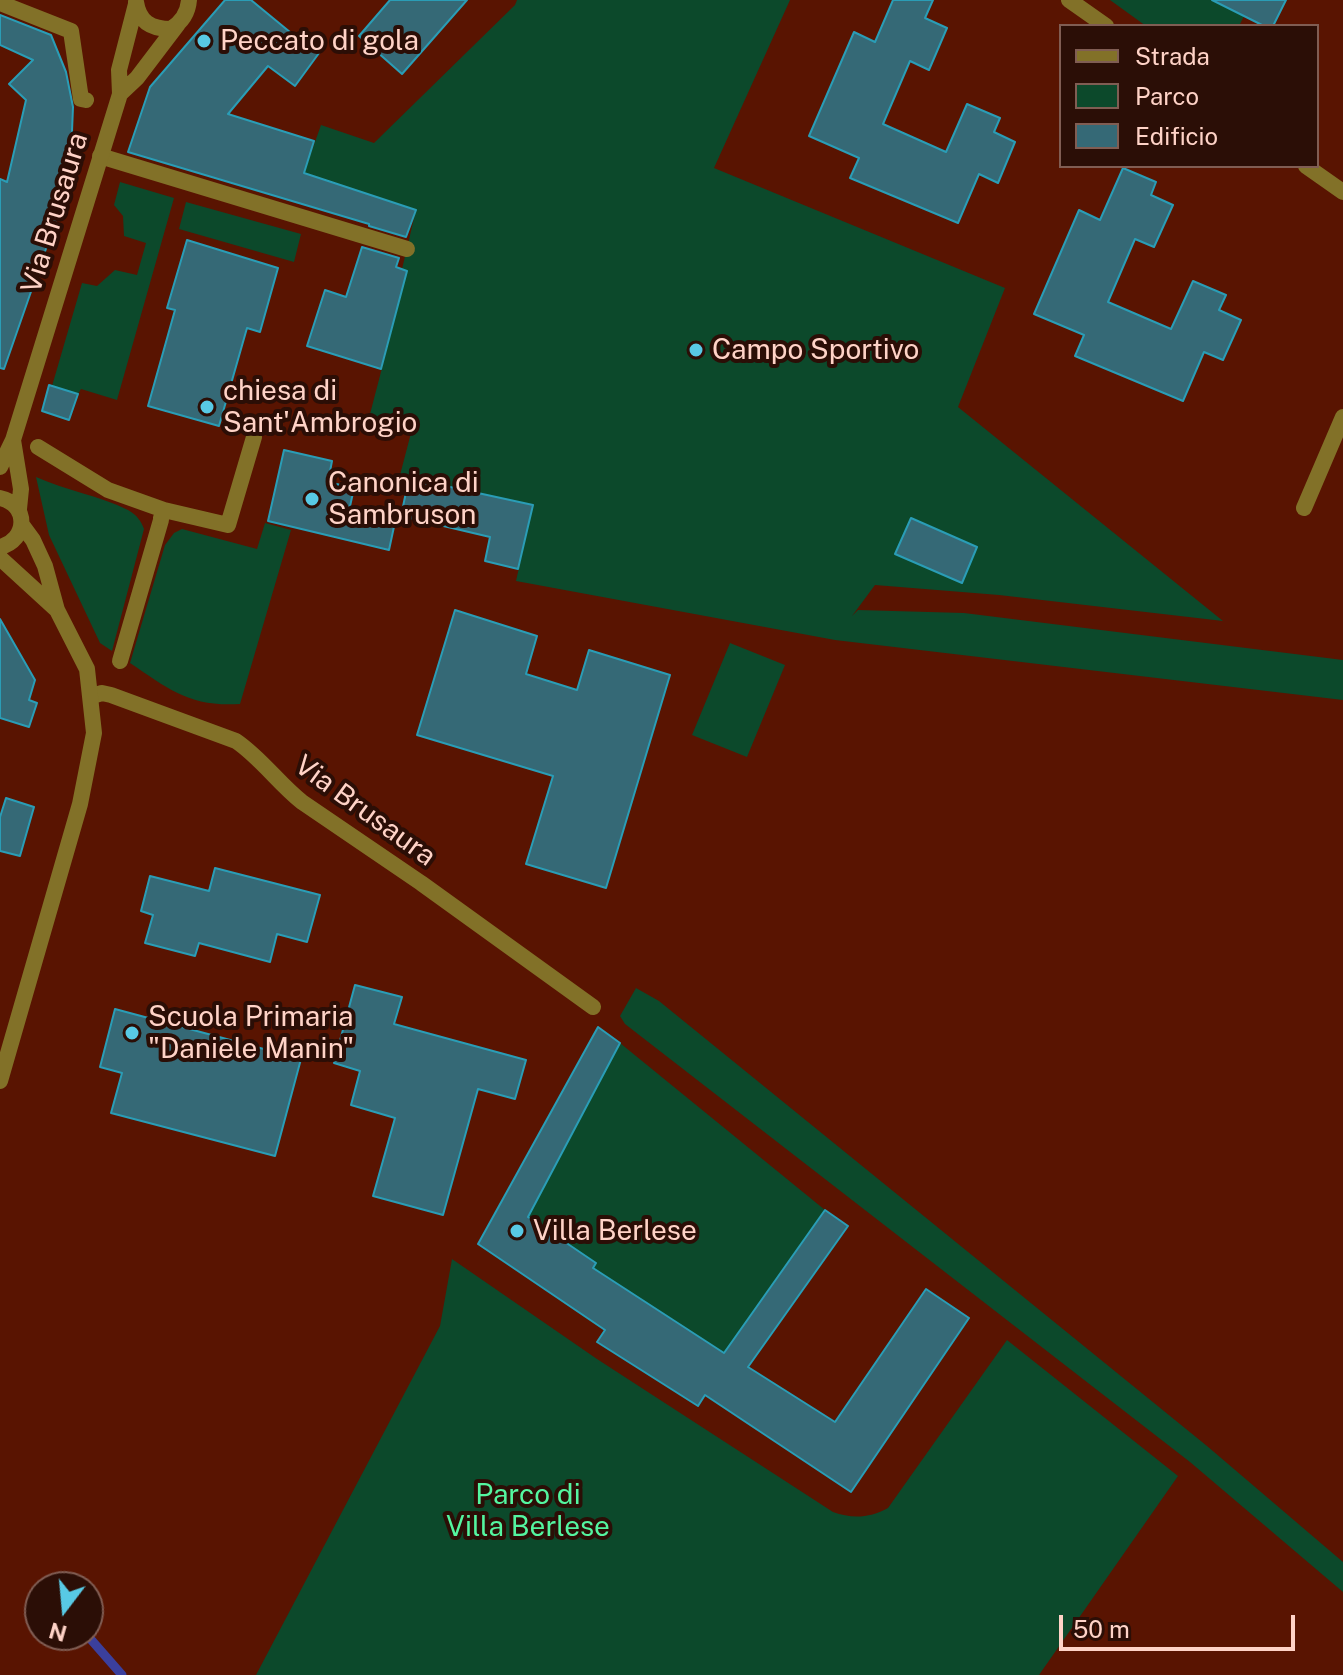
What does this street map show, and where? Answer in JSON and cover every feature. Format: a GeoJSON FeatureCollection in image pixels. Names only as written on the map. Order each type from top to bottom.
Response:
{"type":"FeatureCollection","features":[{"type":"Feature","properties":{"kind":"street","name":"Via Brusaura"},"geometry":{"type":"LineString","coordinates":[[120,94],[137,78],[187,12],[189,0]]}},
{"type":"Feature","properties":{"kind":"street"},"geometry":{"type":"LineString","coordinates":[[1069,0],[1103,24]]}},
{"type":"Feature","properties":{"kind":"street","name":"Via Brusaura"},"geometry":{"type":"LineString","coordinates":[[136,2],[145,22],[153,28],[171,29],[178,24]]}},
{"type":"Feature","properties":{"kind":"street","name":"Via Brusaura"},"geometry":{"type":"LineString","coordinates":[[0,467],[13,440],[120,94],[119,70],[136,2]]}},
{"type":"Feature","properties":{"kind":"street"},"geometry":{"type":"LineString","coordinates":[[0,3],[71,31],[81,99],[86,100]]}},
{"type":"Feature","properties":{"kind":"street"},"geometry":{"type":"LineString","coordinates":[[100,156],[407,249]]}},
{"type":"Feature","properties":{"kind":"street"},"geometry":{"type":"LineString","coordinates":[[1309,168],[1343,192]]}},
{"type":"Feature","properties":{"kind":"street"},"geometry":{"type":"LineString","coordinates":[[1304,508],[1343,417]]}},
{"type":"Feature","properties":{"kind":"street"},"geometry":{"type":"LineString","coordinates":[[38,447],[108,490],[162,515],[228,525],[254,437]]}},
{"type":"Feature","properties":{"kind":"street","name":"Via Brusaura"},"geometry":{"type":"LineString","coordinates":[[13,440],[21,489],[20,517]]}},
{"type":"Feature","properties":{"kind":"street","name":"Via Brusaura"},"geometry":{"type":"LineString","coordinates":[[0,498],[13,503],[33,540],[45,566],[57,610],[80,651],[92,696],[94,733],[88,772],[0,1081]]}},
{"type":"Feature","properties":{"kind":"street"},"geometry":{"type":"LineString","coordinates":[[120,661],[162,515]]}},
{"type":"Feature","properties":{"kind":"street"},"geometry":{"type":"LineString","coordinates":[[0,547],[16,539],[20,517]]}},
{"type":"Feature","properties":{"kind":"street","name":"Via Brusaura"},"geometry":{"type":"LineString","coordinates":[[0,558],[57,610]]}},
{"type":"Feature","properties":{"kind":"street","name":"Via Brusaura"},"geometry":{"type":"LineString","coordinates":[[92,696],[102,693],[111,695],[236,741],[302,802],[593,1007]]}},
{"type":"Feature","properties":{"kind":"green space"},"geometry":{"type":"Polygon","coordinates":[[[517,0],[790,0],[714,168],[1005,288],[958,407],[1223,621],[999,595],[875,585],[852,616],[858,610],[964,613],[1343,660],[1343,700],[835,640],[516,581],[533,505],[400,475],[411,433],[370,414],[407,272],[402,269],[416,210],[304,173],[321,125],[374,143],[517,0]]]}},
{"type":"Feature","properties":{"kind":"green space"},"geometry":{"type":"Polygon","coordinates":[[[1110,0],[1252,0],[1240,24],[1143,24],[1110,0]]]}},
{"type":"Feature","properties":{"kind":"green space"},"geometry":{"type":"Polygon","coordinates":[[[120,182],[174,198],[117,400],[81,389],[78,394],[52,386],[82,283],[97,286],[115,270],[137,275],[146,243],[124,236],[123,216],[114,205],[120,182]]]}},
{"type":"Feature","properties":{"kind":"green space"},"geometry":{"type":"Polygon","coordinates":[[[186,202],[301,234],[294,262],[179,229],[186,202]]]}},
{"type":"Feature","properties":{"kind":"green space"},"geometry":{"type":"Polygon","coordinates":[[[36,477],[128,510],[143,526],[112,651],[100,643],[49,535],[36,477]]]}},
{"type":"Feature","properties":{"kind":"green space"},"geometry":{"type":"Polygon","coordinates":[[[265,523],[291,530],[240,704],[207,703],[181,695],[130,663],[165,545],[174,533],[182,529],[257,549],[265,523]]]}},
{"type":"Feature","properties":{"kind":"green space"},"geometry":{"type":"Polygon","coordinates":[[[730,643],[785,665],[747,757],[692,735],[730,643]]]}},
{"type":"Feature","properties":{"kind":"green space"},"geometry":{"type":"Polygon","coordinates":[[[636,988],[659,1001],[1207,1446],[1343,1562],[1343,1592],[1190,1462],[625,1024],[620,1016],[636,988]]]}},
{"type":"Feature","properties":{"kind":"green space"},"geometry":{"type":"Polygon","coordinates":[[[620,1043],[825,1210],[749,1318],[753,1326],[731,1357],[607,1277],[585,1280],[596,1263],[528,1217],[620,1043]]]}},
{"type":"Feature","properties":{"kind":"green space","name":"Parco di Villa Berlese"},"geometry":{"type":"Polygon","coordinates":[[[452,1259],[597,1359],[833,1512],[868,1516],[888,1508],[1007,1340],[1178,1476],[1039,1675],[256,1675],[440,1326],[452,1259]]]}},
{"type":"Feature","properties":{"kind":"building"},"geometry":{"type":"Polygon","coordinates":[[[225,0],[251,0],[296,37],[299,33],[322,49],[295,86],[268,66],[228,114],[314,141],[304,173],[416,210],[406,237],[128,152],[150,87],[225,0]]]}},
{"type":"Feature","properties":{"kind":"building"},"geometry":{"type":"Polygon","coordinates":[[[390,0],[467,0],[402,74],[359,36],[390,0]]]}},
{"type":"Feature","properties":{"kind":"building"},"geometry":{"type":"Polygon","coordinates":[[[893,0],[933,0],[925,18],[947,28],[929,70],[910,61],[883,124],[946,152],[967,104],[1000,118],[994,132],[1015,142],[998,183],[979,174],[958,223],[850,178],[859,158],[809,136],[854,32],[875,42],[893,0]]]}},
{"type":"Feature","properties":{"kind":"building"},"geometry":{"type":"Polygon","coordinates":[[[1212,0],[1286,0],[1274,24],[1260,24],[1212,0]]]}},
{"type":"Feature","properties":{"kind":"building"},"geometry":{"type":"Polygon","coordinates":[[[0,15],[51,35],[66,72],[73,107],[70,180],[4,369],[0,368],[0,179],[7,182],[26,100],[9,84],[33,60],[0,45],[0,15]]]}},
{"type":"Feature","properties":{"kind":"building"},"geometry":{"type":"Polygon","coordinates":[[[1123,168],[1156,182],[1151,195],[1173,205],[1154,247],[1135,239],[1108,302],[1171,329],[1193,281],[1226,295],[1219,310],[1241,320],[1223,360],[1204,352],[1183,401],[1075,356],[1084,335],[1034,314],[1079,210],[1100,220],[1123,168]]]}},
{"type":"Feature","properties":{"kind":"building"},"geometry":{"type":"Polygon","coordinates":[[[187,240],[278,268],[260,332],[247,328],[219,426],[148,406],[175,310],[167,308],[187,240]]]}},
{"type":"Feature","properties":{"kind":"building"},"geometry":{"type":"Polygon","coordinates":[[[362,247],[399,258],[396,267],[407,271],[381,369],[307,346],[325,290],[346,297],[362,247]]]}},
{"type":"Feature","properties":{"kind":"building"},"geometry":{"type":"Polygon","coordinates":[[[49,385],[78,394],[69,420],[42,411],[49,385]]]}},
{"type":"Feature","properties":{"kind":"building","name":"Canonica di Sambruson"},"geometry":{"type":"Polygon","coordinates":[[[284,450],[332,461],[328,482],[354,488],[349,511],[395,522],[389,550],[268,521],[284,450]]]}},
{"type":"Feature","properties":{"kind":"building"},"geometry":{"type":"Polygon","coordinates":[[[409,478],[533,505],[518,569],[485,561],[490,537],[401,516],[409,478]]]}},
{"type":"Feature","properties":{"kind":"building"},"geometry":{"type":"Polygon","coordinates":[[[911,518],[977,547],[962,583],[895,554],[911,518]]]}},
{"type":"Feature","properties":{"kind":"building"},"geometry":{"type":"Polygon","coordinates":[[[455,610],[537,636],[526,674],[577,690],[589,650],[670,675],[606,888],[526,864],[553,776],[417,735],[455,610]]]}},
{"type":"Feature","properties":{"kind":"building"},"geometry":{"type":"Polygon","coordinates":[[[0,619],[35,680],[29,700],[37,703],[29,727],[0,718],[0,619]]]}},
{"type":"Feature","properties":{"kind":"building"},"geometry":{"type":"Polygon","coordinates":[[[6,798],[34,807],[20,856],[0,851],[0,817],[6,798]]]}},
{"type":"Feature","properties":{"kind":"building"},"geometry":{"type":"Polygon","coordinates":[[[215,868],[320,895],[307,942],[277,934],[270,962],[199,943],[195,956],[145,943],[153,915],[141,911],[150,876],[209,891],[215,868]]]}},
{"type":"Feature","properties":{"kind":"building"},"geometry":{"type":"Polygon","coordinates":[[[355,985],[402,997],[394,1024],[526,1060],[515,1099],[478,1089],[443,1215],[373,1196],[395,1118],[351,1105],[360,1071],[334,1063],[355,985]]]}},
{"type":"Feature","properties":{"kind":"building"},"geometry":{"type":"Polygon","coordinates":[[[115,1009],[301,1059],[275,1156],[111,1113],[122,1073],[100,1067],[115,1009]]]}},
{"type":"Feature","properties":{"kind":"building"},"geometry":{"type":"Polygon","coordinates":[[[598,1027],[620,1043],[528,1217],[596,1263],[593,1268],[724,1353],[825,1210],[848,1226],[748,1367],[835,1422],[926,1289],[969,1318],[851,1492],[705,1395],[698,1406],[597,1342],[605,1330],[478,1244],[598,1027]]]}},
{"type":"Feature","properties":{"kind":"waterway"},"geometry":{"type":"LineString","coordinates":[[101,1651],[122,1675]]}},
{"type":"Feature","properties":{"kind":"place","name":"Peccato di gola"},"geometry":{"type":"Point","coordinates":[204,41]}},
{"type":"Feature","properties":{"kind":"place","name":"Campo Sportivo"},"geometry":{"type":"Point","coordinates":[696,350]}},
{"type":"Feature","properties":{"kind":"place","name":"chiesa di Sant'Ambrogio"},"geometry":{"type":"Point","coordinates":[207,407]}},
{"type":"Feature","properties":{"kind":"place","name":"Canonica di Sambruson"},"geometry":{"type":"Point","coordinates":[312,499]}},
{"type":"Feature","properties":{"kind":"place","name":"Scuola Primaria \"Daniele Manin\""},"geometry":{"type":"Point","coordinates":[132,1033]}},
{"type":"Feature","properties":{"kind":"place","name":"Villa Berlese"},"geometry":{"type":"Point","coordinates":[517,1231]}}]}
